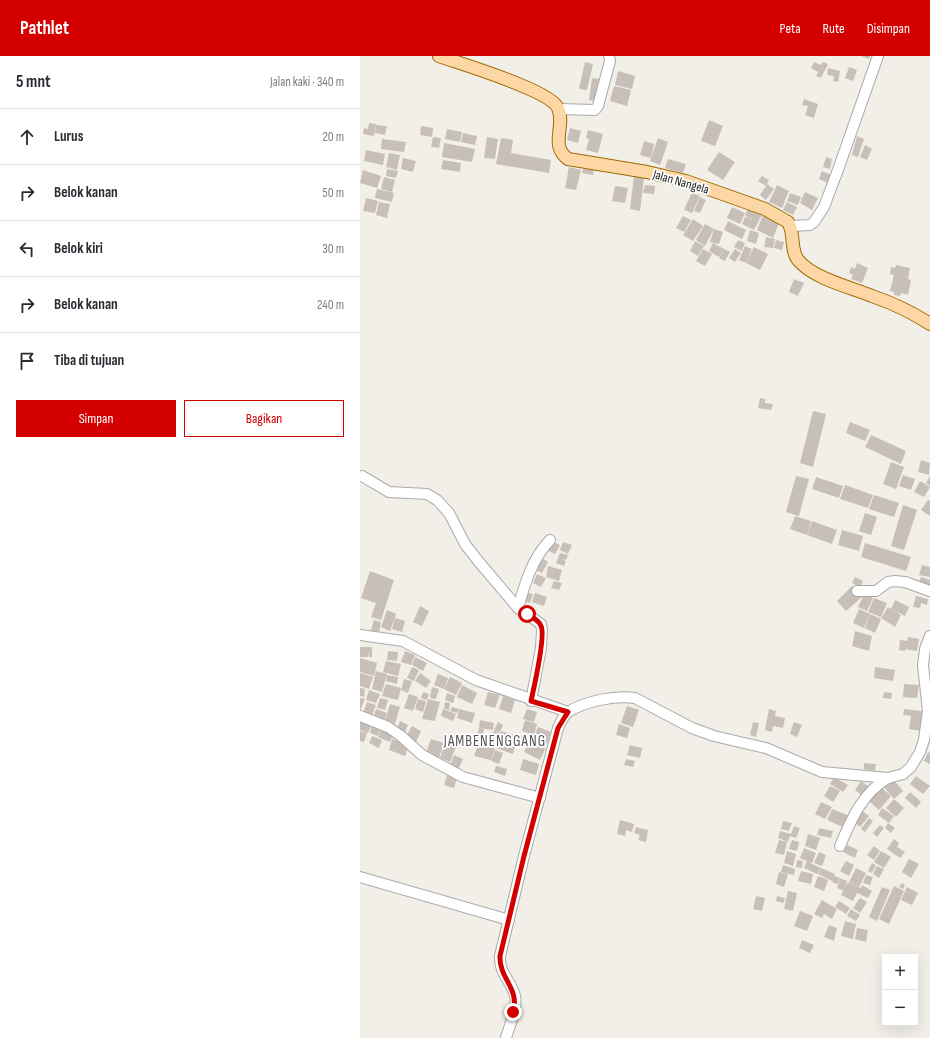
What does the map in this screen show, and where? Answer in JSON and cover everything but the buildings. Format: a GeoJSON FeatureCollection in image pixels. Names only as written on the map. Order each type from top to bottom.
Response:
{"type":"FeatureCollection","features":[{"type":"Feature","properties":{"kind":"main road"},"geometry":{"type":"LineString","coordinates":[[439,56],[505,78],[547,98],[559,109]]}},
{"type":"Feature","properties":{"kind":"main road","name":"Jalan Nangela"},"geometry":{"type":"LineString","coordinates":[[559,109],[560,120],[558,145],[562,153],[568,159],[647,172],[686,181],[765,209],[785,220],[790,226]]}},
{"type":"Feature","properties":{"kind":"main road"},"geometry":{"type":"LineString","coordinates":[[790,226],[796,256],[804,265],[815,273],[909,311],[930,324]]}},
{"type":"Feature","properties":{"kind":"street"},"geometry":{"type":"LineString","coordinates":[[559,109],[595,110],[598,106],[610,61],[609,56]]}},
{"type":"Feature","properties":{"kind":"street"},"geometry":{"type":"LineString","coordinates":[[790,226],[810,225],[814,222],[824,207],[878,56]]}},
{"type":"Feature","properties":{"kind":"street"},"geometry":{"type":"LineString","coordinates":[[362,476],[389,492],[427,494],[438,500],[449,513],[465,544],[479,562],[503,588],[518,608],[536,620],[542,627],[541,648],[531,701]]}},
{"type":"Feature","properties":{"kind":"street"},"geometry":{"type":"LineString","coordinates":[[518,608],[527,577],[537,556],[550,540]]}},
{"type":"Feature","properties":{"kind":"street"},"geometry":{"type":"LineString","coordinates":[[857,591],[876,591],[888,582],[895,581],[905,582],[930,591]]}},
{"type":"Feature","properties":{"kind":"street"},"geometry":{"type":"LineString","coordinates":[[360,635],[403,641],[476,680],[531,701],[568,712],[606,699],[620,697],[635,698],[692,728],[714,736],[766,748],[822,772],[888,778],[903,774],[912,767],[920,752],[928,721],[923,665],[925,649],[930,636]]}},
{"type":"Feature","properties":{"kind":"street"},"geometry":{"type":"LineString","coordinates":[[506,1038],[515,1004],[515,996],[502,971],[500,961],[558,728],[568,712]]}},
{"type":"Feature","properties":{"kind":"street"},"geometry":{"type":"LineString","coordinates":[[360,716],[388,727],[422,755],[463,777],[540,798]]}},
{"type":"Feature","properties":{"kind":"street"},"geometry":{"type":"LineString","coordinates":[[840,846],[850,822],[871,790],[888,778]]}},
{"type":"Feature","properties":{"kind":"street"},"geometry":{"type":"LineString","coordinates":[[360,878],[509,920]]}},
{"type":"Feature","properties":{"kind":"district","name":"JAMBENENGGANG"},"geometry":{"type":"Point","coordinates":[495,741]}},
{"type":"Feature","properties":{"kind":"route"},"geometry":{"type":"LineString","coordinates":[[513,1012],[515,996],[500,966],[500,956],[524,856],[558,728],[563,717],[568,712],[531,701],[541,648],[542,627],[539,622],[527,614]]}}]}
